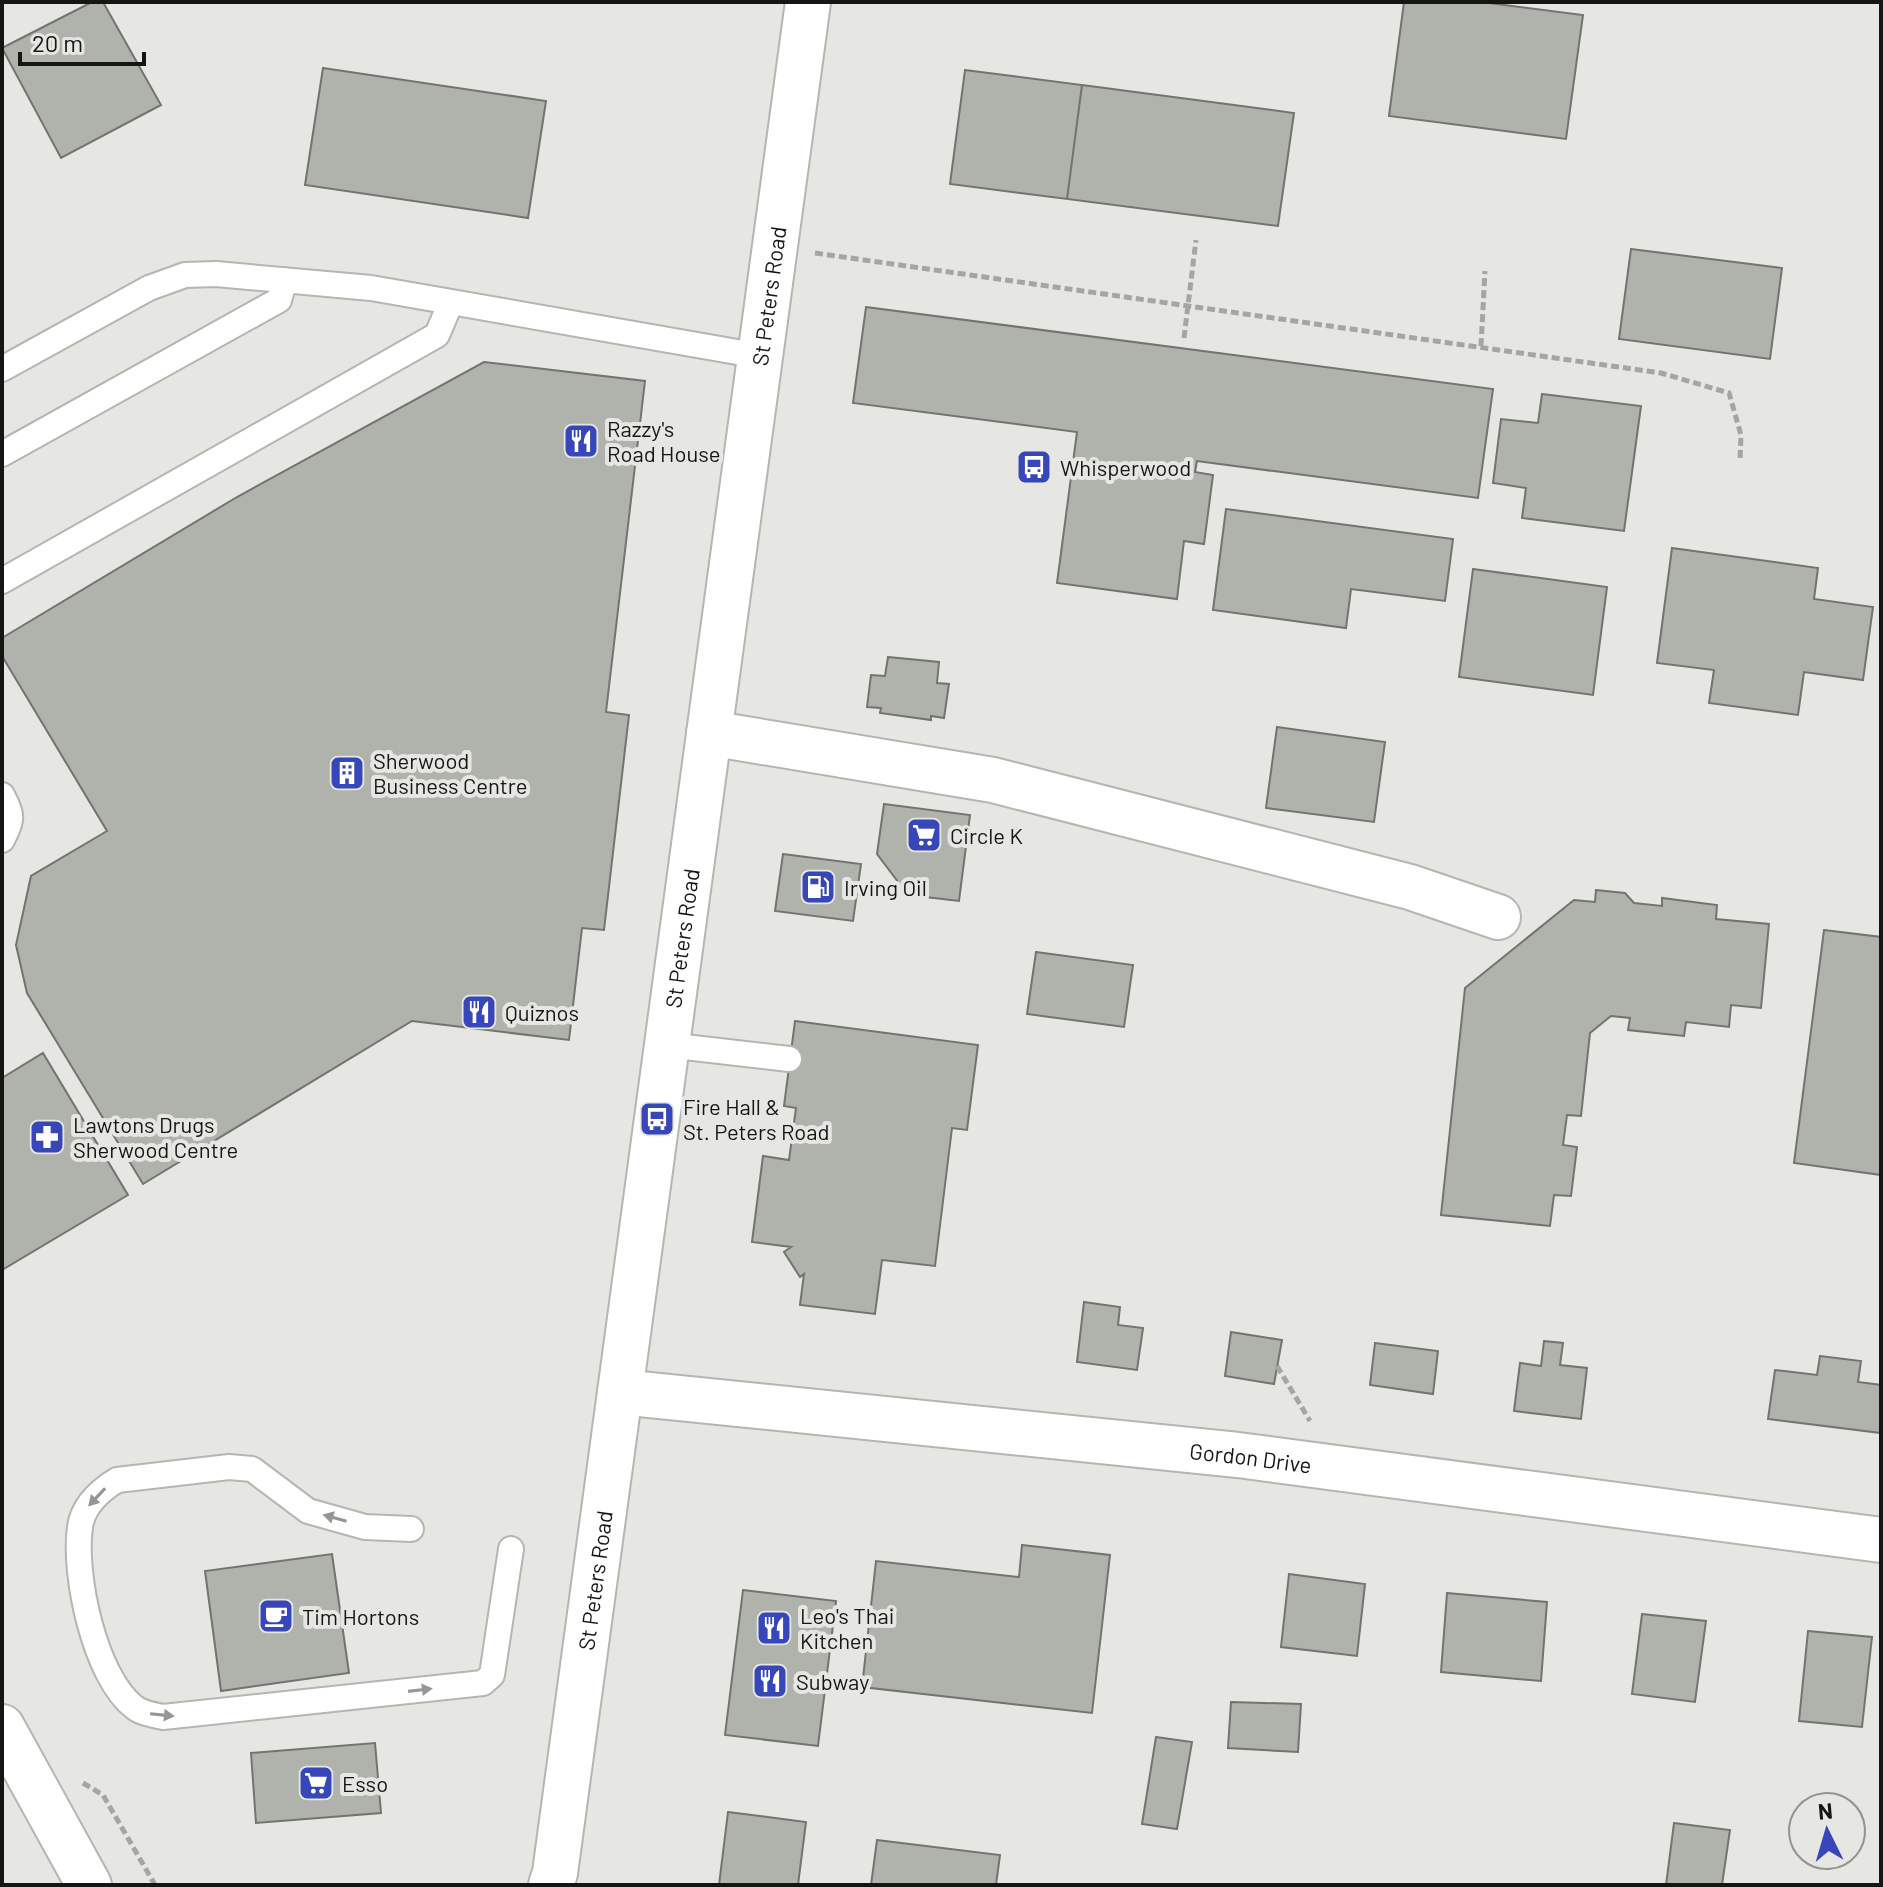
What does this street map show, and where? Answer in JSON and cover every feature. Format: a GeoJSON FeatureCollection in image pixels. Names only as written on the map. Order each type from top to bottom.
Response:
{"type":"FeatureCollection","features":[{"type":"Feature","properties":{"kind":"main road","name":"St Peters Road"},"geometry":{"type":"LineString","coordinates":[[554,1881],[808,2]]}},
{"type":"Feature","properties":{"kind":"main road"},"geometry":{"type":"LineString","coordinates":[[709,733],[993,780],[1410,887],[1498,917]]}},
{"type":"Feature","properties":{"kind":"main road","name":"Gordon Drive"},"geometry":{"type":"LineString","coordinates":[[620,1392],[1313,1464],[1881,1540]]}},
{"type":"Feature","properties":{"kind":"main road"},"geometry":{"type":"LineString","coordinates":[[2,1727],[89,1885]]}},
{"type":"Feature","properties":{"kind":"lane"},"geometry":{"type":"LineString","coordinates":[[2,369],[149,288],[185,275],[216,274],[371,288],[760,356]]}},
{"type":"Feature","properties":{"kind":"lane"},"geometry":{"type":"LineString","coordinates":[[2,454],[279,300],[285,280]]}},
{"type":"Feature","properties":{"kind":"lane"},"geometry":{"type":"LineString","coordinates":[[2,581],[437,335],[451,302]]}},
{"type":"Feature","properties":{"kind":"lane"},"geometry":{"type":"LineString","coordinates":[[2,795],[11,821],[2,840]]}},
{"type":"Feature","properties":{"kind":"lane"},"geometry":{"type":"LineString","coordinates":[[667,1045],[789,1059]]}},
{"type":"Feature","properties":{"kind":"lane"},"geometry":{"type":"LineString","coordinates":[[411,1529],[365,1527],[308,1511],[252,1469],[229,1467],[117,1480],[101,1489],[89,1504],[80,1526],[85,1605],[95,1644],[117,1692],[136,1710],[163,1717],[483,1683],[492,1675],[511,1549]]}},
{"type":"Feature","properties":{"kind":"path"},"geometry":{"type":"LineString","coordinates":[[1184,338],[1196,240]]}},
{"type":"Feature","properties":{"kind":"path"},"geometry":{"type":"LineString","coordinates":[[774,248],[1661,373],[1729,393],[1741,435],[1740,461]]}},
{"type":"Feature","properties":{"kind":"path"},"geometry":{"type":"LineString","coordinates":[[1481,346],[1485,271]]}},
{"type":"Feature","properties":{"kind":"path"},"geometry":{"type":"LineString","coordinates":[[1277,1366],[1316,1433],[1313,1464]]}},
{"type":"Feature","properties":{"kind":"building"},"geometry":{"type":"Polygon","coordinates":[[[92,2],[103,2],[161,105],[61,158],[2,48],[92,2]]]}},
{"type":"Feature","properties":{"kind":"building"},"geometry":{"type":"Polygon","coordinates":[[[1404,2],[1481,2],[1583,15],[1566,139],[1389,116],[1404,2]]]}},
{"type":"Feature","properties":{"kind":"building"},"geometry":{"type":"Polygon","coordinates":[[[323,68],[546,101],[528,218],[305,185],[323,68]]]}},
{"type":"Feature","properties":{"kind":"building"},"geometry":{"type":"Polygon","coordinates":[[[965,70],[1082,85],[1067,199],[950,184],[965,70]]]}},
{"type":"Feature","properties":{"kind":"building"},"geometry":{"type":"Polygon","coordinates":[[[1082,85],[1294,113],[1278,226],[1067,199],[1082,85]]]}},
{"type":"Feature","properties":{"kind":"building"},"geometry":{"type":"Polygon","coordinates":[[[1631,249],[1782,268],[1770,359],[1619,339],[1631,249]]]}},
{"type":"Feature","properties":{"kind":"building"},"geometry":{"type":"Polygon","coordinates":[[[866,307],[1493,389],[1478,498],[1197,461],[1195,472],[1213,475],[1204,544],[1184,541],[1177,599],[1057,583],[1077,432],[853,403],[866,307]]]}},
{"type":"Feature","properties":{"kind":"building","name":"Sherwood Business Centre"},"geometry":{"type":"Polygon","coordinates":[[[484,362],[645,381],[606,712],[629,715],[604,930],[582,928],[569,1040],[412,1021],[143,1184],[27,993],[16,945],[31,876],[107,831],[2,656],[2,638],[237,497],[484,362]]]}},
{"type":"Feature","properties":{"kind":"building"},"geometry":{"type":"Polygon","coordinates":[[[1542,394],[1641,406],[1624,531],[1522,518],[1526,488],[1493,483],[1501,419],[1538,423],[1542,394]]]}},
{"type":"Feature","properties":{"kind":"building"},"geometry":{"type":"Polygon","coordinates":[[[1226,509],[1453,539],[1445,601],[1351,589],[1346,628],[1213,610],[1226,509]]]}},
{"type":"Feature","properties":{"kind":"building"},"geometry":{"type":"Polygon","coordinates":[[[1672,548],[1818,568],[1814,599],[1873,607],[1863,680],[1804,672],[1798,715],[1709,703],[1714,670],[1657,663],[1672,548]]]}},
{"type":"Feature","properties":{"kind":"building"},"geometry":{"type":"Polygon","coordinates":[[[1473,569],[1607,587],[1593,695],[1459,677],[1473,569]]]}},
{"type":"Feature","properties":{"kind":"building"},"geometry":{"type":"Polygon","coordinates":[[[888,657],[939,662],[937,683],[949,684],[944,718],[931,716],[931,720],[880,713],[881,708],[867,707],[871,675],[885,676],[888,657]]]}},
{"type":"Feature","properties":{"kind":"building"},"geometry":{"type":"Polygon","coordinates":[[[1277,727],[1385,742],[1374,822],[1266,808],[1277,727]]]}},
{"type":"Feature","properties":{"kind":"building","name":"Circle K"},"geometry":{"type":"Polygon","coordinates":[[[884,804],[970,815],[959,901],[908,895],[877,854],[884,804]]]}},
{"type":"Feature","properties":{"kind":"building","name":"Irving Oil"},"geometry":{"type":"Polygon","coordinates":[[[783,854],[861,864],[853,921],[775,911],[783,854]]]}},
{"type":"Feature","properties":{"kind":"building"},"geometry":{"type":"Polygon","coordinates":[[[1596,890],[1625,893],[1634,903],[1662,906],[1662,898],[1717,905],[1716,919],[1769,924],[1761,1008],[1731,1005],[1729,1027],[1686,1022],[1684,1036],[1628,1030],[1630,1018],[1611,1016],[1590,1033],[1581,1116],[1567,1115],[1563,1145],[1577,1147],[1571,1196],[1554,1195],[1550,1226],[1441,1215],[1465,988],[1574,900],[1595,902],[1596,890]]]}},
{"type":"Feature","properties":{"kind":"building"},"geometry":{"type":"Polygon","coordinates":[[[1824,930],[1881,937],[1881,1175],[1794,1163],[1824,930]]]}},
{"type":"Feature","properties":{"kind":"building"},"geometry":{"type":"Polygon","coordinates":[[[1036,952],[1133,965],[1124,1027],[1027,1014],[1036,952]]]}},
{"type":"Feature","properties":{"kind":"building"},"geometry":{"type":"Polygon","coordinates":[[[795,1021],[978,1045],[967,1130],[952,1128],[935,1266],[882,1260],[875,1314],[800,1305],[804,1274],[800,1277],[784,1252],[791,1247],[752,1242],[763,1156],[789,1160],[796,1108],[784,1106],[795,1021]]]}},
{"type":"Feature","properties":{"kind":"building","name":"Lawtons Drugs Sherwood Centre"},"geometry":{"type":"Polygon","coordinates":[[[43,1053],[128,1195],[2,1270],[2,1078],[43,1053]]]}},
{"type":"Feature","properties":{"kind":"building"},"geometry":{"type":"Polygon","coordinates":[[[1084,1302],[1120,1307],[1118,1325],[1143,1328],[1137,1370],[1077,1362],[1084,1302]]]}},
{"type":"Feature","properties":{"kind":"building"},"geometry":{"type":"Polygon","coordinates":[[[1231,1332],[1282,1340],[1274,1384],[1225,1376],[1231,1332]]]}},
{"type":"Feature","properties":{"kind":"building"},"geometry":{"type":"Polygon","coordinates":[[[1544,1341],[1563,1343],[1560,1365],[1587,1368],[1581,1419],[1514,1411],[1520,1363],[1541,1366],[1544,1341]]]}},
{"type":"Feature","properties":{"kind":"building"},"geometry":{"type":"Polygon","coordinates":[[[1375,1343],[1438,1351],[1433,1394],[1370,1385],[1375,1343]]]}},
{"type":"Feature","properties":{"kind":"building"},"geometry":{"type":"Polygon","coordinates":[[[1820,1356],[1861,1361],[1858,1382],[1881,1385],[1881,1433],[1768,1419],[1775,1370],[1817,1375],[1820,1356]]]}},
{"type":"Feature","properties":{"kind":"building"},"geometry":{"type":"Polygon","coordinates":[[[1022,1545],[1110,1555],[1092,1713],[862,1687],[876,1561],[1019,1577],[1022,1545]]]}},
{"type":"Feature","properties":{"kind":"building","name":"Tim Hortons"},"geometry":{"type":"Polygon","coordinates":[[[332,1554],[349,1673],[221,1691],[205,1571],[332,1554]]]}},
{"type":"Feature","properties":{"kind":"building"},"geometry":{"type":"Polygon","coordinates":[[[1289,1574],[1365,1584],[1357,1656],[1281,1647],[1289,1574]]]}},
{"type":"Feature","properties":{"kind":"building"},"geometry":{"type":"Polygon","coordinates":[[[743,1590],[836,1601],[818,1746],[725,1735],[743,1590]]]}},
{"type":"Feature","properties":{"kind":"building"},"geometry":{"type":"Polygon","coordinates":[[[1447,1593],[1547,1602],[1541,1681],[1441,1672],[1447,1593]]]}},
{"type":"Feature","properties":{"kind":"building"},"geometry":{"type":"Polygon","coordinates":[[[1642,1614],[1706,1621],[1695,1702],[1632,1694],[1642,1614]]]}},
{"type":"Feature","properties":{"kind":"building"},"geometry":{"type":"Polygon","coordinates":[[[1808,1631],[1872,1637],[1862,1727],[1799,1721],[1808,1631]]]}},
{"type":"Feature","properties":{"kind":"building"},"geometry":{"type":"Polygon","coordinates":[[[1231,1702],[1301,1704],[1298,1752],[1228,1748],[1231,1702]]]}},
{"type":"Feature","properties":{"kind":"building"},"geometry":{"type":"Polygon","coordinates":[[[1156,1737],[1192,1742],[1177,1829],[1142,1824],[1156,1737]]]}},
{"type":"Feature","properties":{"kind":"building","name":"Esso"},"geometry":{"type":"Polygon","coordinates":[[[375,1743],[381,1813],[256,1823],[251,1753],[375,1743]]]}},
{"type":"Feature","properties":{"kind":"building"},"geometry":{"type":"Polygon","coordinates":[[[728,1812],[806,1822],[798,1885],[719,1885],[728,1812]]]}},
{"type":"Feature","properties":{"kind":"building"},"geometry":{"type":"Polygon","coordinates":[[[1674,1823],[1730,1830],[1722,1885],[1666,1885],[1674,1823]]]}},
{"type":"Feature","properties":{"kind":"building"},"geometry":{"type":"Polygon","coordinates":[[[877,1840],[1000,1855],[996,1885],[871,1885],[877,1840]]]}},
{"type":"Feature","properties":{"kind":"place","name":"Razzy's Road House"},"geometry":{"type":"Point","coordinates":[581,441]}},
{"type":"Feature","properties":{"kind":"place","name":"Whisperwood"},"geometry":{"type":"Point","coordinates":[1034,467]}},
{"type":"Feature","properties":{"kind":"place","name":"Sherwood Business Centre"},"geometry":{"type":"Point","coordinates":[347,773]}},
{"type":"Feature","properties":{"kind":"place","name":"Circle K"},"geometry":{"type":"Point","coordinates":[924,835]}},
{"type":"Feature","properties":{"kind":"place","name":"Irving Oil"},"geometry":{"type":"Point","coordinates":[818,887]}},
{"type":"Feature","properties":{"kind":"place","name":"Quiznos"},"geometry":{"type":"Point","coordinates":[479,1012]}},
{"type":"Feature","properties":{"kind":"place","name":"Fire Hall & St. Peters Road"},"geometry":{"type":"Point","coordinates":[657,1119]}},
{"type":"Feature","properties":{"kind":"place","name":"Lawtons Drugs Sherwood Centre"},"geometry":{"type":"Point","coordinates":[47,1137]}},
{"type":"Feature","properties":{"kind":"place","name":"Tim Hortons"},"geometry":{"type":"Point","coordinates":[276,1616]}},
{"type":"Feature","properties":{"kind":"place","name":"Leo's Thai Kitchen"},"geometry":{"type":"Point","coordinates":[774,1628]}},
{"type":"Feature","properties":{"kind":"place","name":"Subway"},"geometry":{"type":"Point","coordinates":[770,1681]}},
{"type":"Feature","properties":{"kind":"place","name":"Esso"},"geometry":{"type":"Point","coordinates":[316,1783]}}]}
